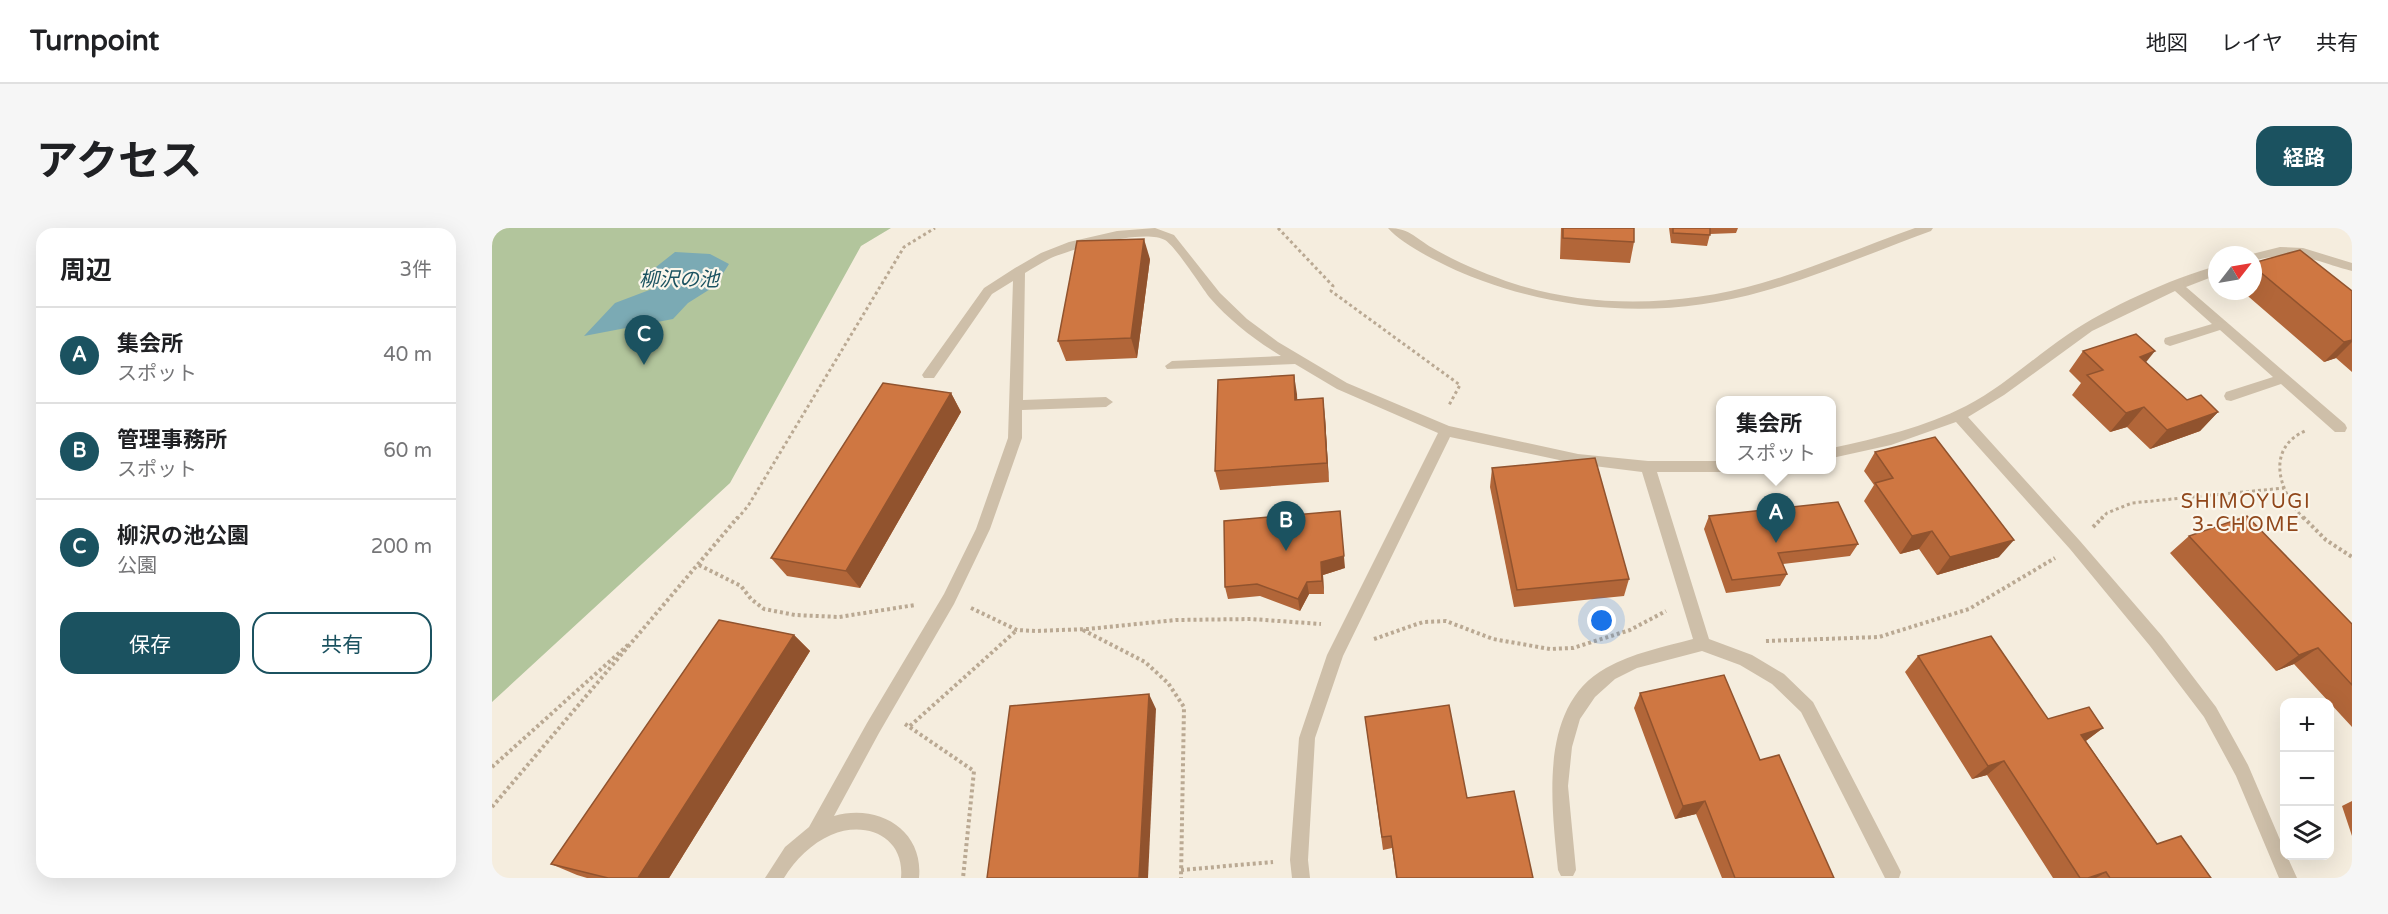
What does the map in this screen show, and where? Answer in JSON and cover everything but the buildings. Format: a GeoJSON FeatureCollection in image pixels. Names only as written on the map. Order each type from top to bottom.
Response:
{"type":"FeatureCollection","features":[{"type":"Feature","properties":{"kind":"street"},"geometry":{"type":"LineString","coordinates":[[1394,228],[1452,265],[1506,286],[1571,301],[1663,305],[1702,301],[1766,286],[1927,228]]}},
{"type":"Feature","properties":{"kind":"street"},"geometry":{"type":"LineString","coordinates":[[929,375],[988,291],[1045,256],[1073,245],[1117,235],[1155,232],[1170,238],[1216,296],[1242,322],[1294,360],[1342,386],[1441,429],[1578,459],[1648,467],[1716,466]]}},
{"type":"Feature","properties":{"kind":"street"},"geometry":{"type":"LineString","coordinates":[[2262,253],[2273,249],[2298,250],[2352,267]]}},
{"type":"Feature","properties":{"kind":"street"},"geometry":{"type":"LineString","coordinates":[[816,832],[873,728],[949,599],[983,529],[1015,438],[1019,272]]}},
{"type":"Feature","properties":{"kind":"street"},"geometry":{"type":"LineString","coordinates":[[1836,452],[1925,429],[1985,401],[2086,329],[2132,304],[2208,274]]}},
{"type":"Feature","properties":{"kind":"street"},"geometry":{"type":"LineString","coordinates":[[2177,286],[2340,428]]}},
{"type":"Feature","properties":{"kind":"street"},"geometry":{"type":"LineString","coordinates":[[2170,342],[2222,325]]}},
{"type":"Feature","properties":{"kind":"street"},"geometry":{"type":"LineString","coordinates":[[1172,366],[1294,360]]}},
{"type":"Feature","properties":{"kind":"street"},"geometry":{"type":"LineString","coordinates":[[2231,396],[2285,378]]}},
{"type":"Feature","properties":{"kind":"street"},"geometry":{"type":"LineString","coordinates":[[1016,405],[1107,402]]}},
{"type":"Feature","properties":{"kind":"street"},"geometry":{"type":"LineString","coordinates":[[1957,414],[2156,641],[2210,712],[2242,771],[2288,878]]}},
{"type":"Feature","properties":{"kind":"street"},"geometry":{"type":"LineString","coordinates":[[1301,878],[1299,860],[1306,738],[1335,655],[1441,429]]}},
{"type":"Feature","properties":{"kind":"street"},"geometry":{"type":"LineString","coordinates":[[1648,467],[1702,644]]}},
{"type":"Feature","properties":{"kind":"street"},"geometry":{"type":"LineString","coordinates":[[1567,870],[1559,786],[1564,747],[1572,716],[1589,692],[1609,674],[1634,662],[1702,644],[1746,660],[1778,679],[1807,707],[1892,872]]}},
{"type":"Feature","properties":{"kind":"street"},"geometry":{"type":"LineString","coordinates":[[774,878],[795,848],[816,832],[839,823],[862,820],[882,825],[898,836],[908,853],[910,878]]}},
{"type":"Feature","properties":{"kind":"path"},"geometry":{"type":"LineString","coordinates":[[492,807],[748,506],[904,247],[935,228]]}},
{"type":"Feature","properties":{"kind":"path"},"geometry":{"type":"LineString","coordinates":[[1278,228],[1332,286],[1331,291],[1460,385],[1441,429]]}},
{"type":"Feature","properties":{"kind":"path"},"geometry":{"type":"LineString","coordinates":[[2317,429],[2298,433],[2288,441],[2282,450],[2279,476],[2284,488],[2305,520],[2326,540],[2352,557]]}},
{"type":"Feature","properties":{"kind":"path"},"geometry":{"type":"LineString","coordinates":[[1791,641],[1879,638],[1970,609],[2074,545],[2107,513],[2132,503],[2284,488]]}},
{"type":"Feature","properties":{"kind":"path"},"geometry":{"type":"LineString","coordinates":[[699,565],[741,586],[764,609],[795,615],[839,617],[949,599],[1017,630],[1083,630],[1176,620],[1251,619],[1324,624]]}},
{"type":"Feature","properties":{"kind":"path"},"geometry":{"type":"LineString","coordinates":[[1370,640],[1423,622],[1446,621],[1493,639],[1550,649],[1573,648],[1630,630],[1666,611]]}},
{"type":"Feature","properties":{"kind":"path"},"geometry":{"type":"LineString","coordinates":[[963,878],[974,771],[910,726],[1017,630]]}},
{"type":"Feature","properties":{"kind":"path"},"geometry":{"type":"LineString","coordinates":[[1083,630],[1101,643],[1131,653],[1155,671],[1176,692],[1184,707],[1181,878]]}},
{"type":"Feature","properties":{"kind":"path"},"geometry":{"type":"LineString","coordinates":[[492,767],[640,634]]}},
{"type":"Feature","properties":{"kind":"path"},"geometry":{"type":"LineString","coordinates":[[1181,870],[1299,860]]}},
{"type":"Feature","properties":{"kind":"green space"},"geometry":{"type":"Polygon","coordinates":[[[492,228],[891,228],[861,246],[730,483],[492,702],[492,228]]]}},
{"type":"Feature","properties":{"kind":"water","name":"柳沢の池"},"geometry":{"type":"Polygon","coordinates":[[[675,252],[710,254],[729,264],[715,286],[688,303],[673,319],[584,336],[615,303],[652,289],[656,267],[675,252]]]}},
{"type":"Feature","properties":{"kind":"place","name":"柳沢の池公園"},"geometry":{"type":"Point","coordinates":[644,365]}},
{"type":"Feature","properties":{"kind":"place","name":"集会所"},"geometry":{"type":"Point","coordinates":[1776,543]}},
{"type":"Feature","properties":{"kind":"place","name":"管理事務所"},"geometry":{"type":"Point","coordinates":[1286,551]}},
{"type":"Feature","properties":{"kind":"district","name":"SHIMOYUGI 3-CHOME"},"geometry":{"type":"Point","coordinates":[2246,514]}}]}
